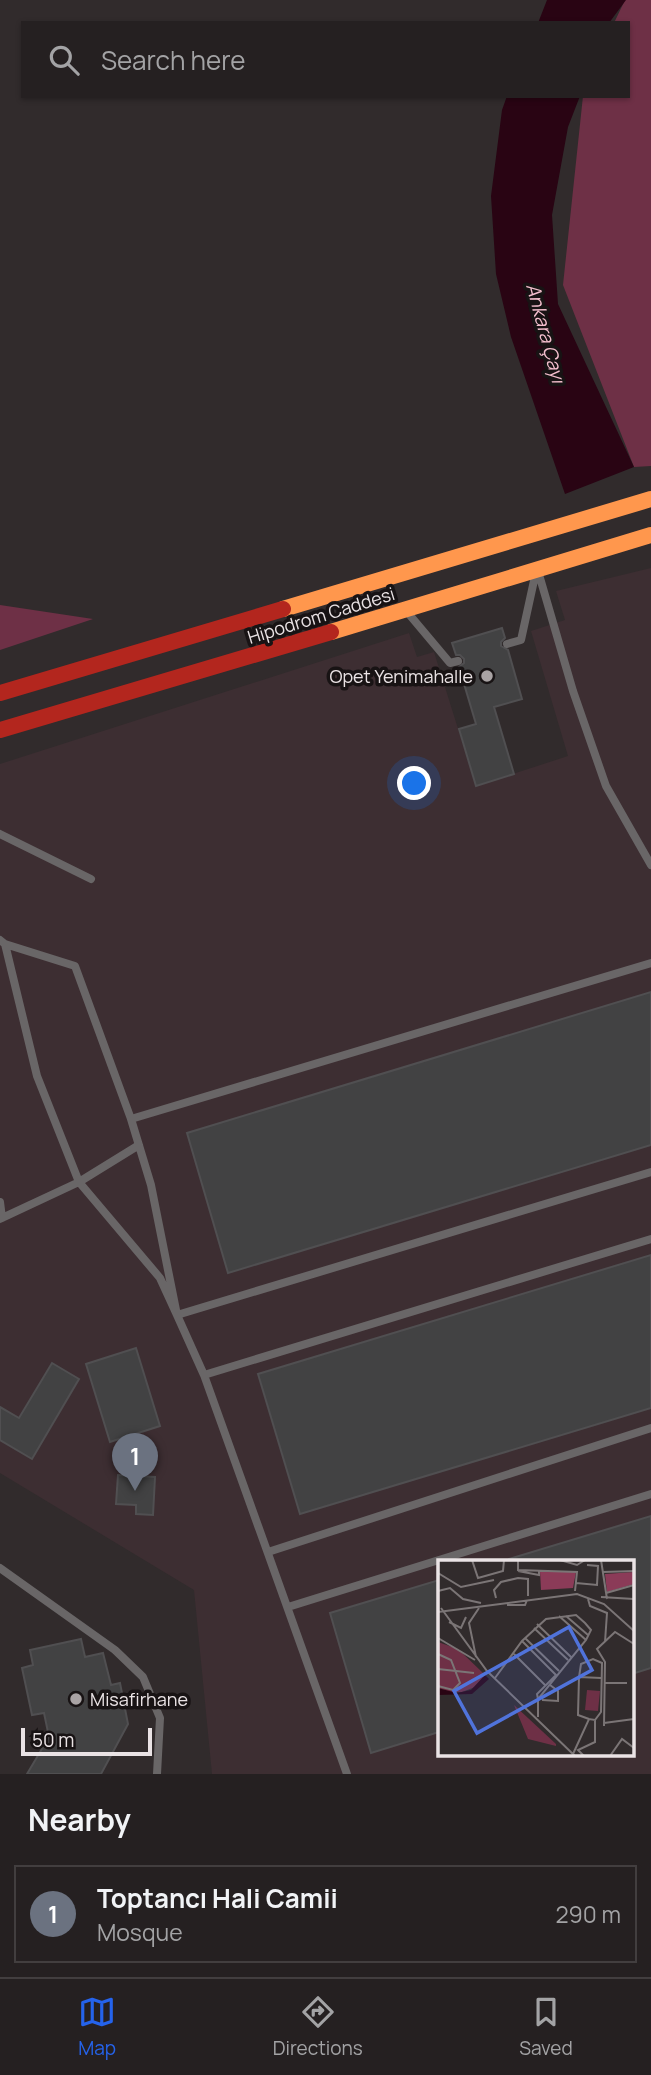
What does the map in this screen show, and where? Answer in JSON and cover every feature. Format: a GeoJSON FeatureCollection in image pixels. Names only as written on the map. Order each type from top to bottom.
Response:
{"type":"FeatureCollection","features":[{"type":"Feature","properties":{"kind":"main road","name":"Hipodrom Caddesi"},"geometry":{"type":"LineString","coordinates":[[0,693],[651,499]]}},
{"type":"Feature","properties":{"kind":"main road","name":"Hipodrom Caddesi"},"geometry":{"type":"LineString","coordinates":[[0,730],[651,535]]}},
{"type":"Feature","properties":{"kind":"lane"},"geometry":{"type":"LineString","coordinates":[[506,645],[521,639],[537,568]]}},
{"type":"Feature","properties":{"kind":"lane"},"geometry":{"type":"LineString","coordinates":[[537,568],[573,691],[606,786],[651,864]]}},
{"type":"Feature","properties":{"kind":"lane"},"geometry":{"type":"LineString","coordinates":[[407,610],[450,663],[457,661]]}},
{"type":"Feature","properties":{"kind":"lane"},"geometry":{"type":"LineString","coordinates":[[0,834],[92,879]]}},
{"type":"Feature","properties":{"kind":"lane"},"geometry":{"type":"LineString","coordinates":[[2,942],[75,966],[131,1119],[151,1185],[177,1315]]}},
{"type":"Feature","properties":{"kind":"lane"},"geometry":{"type":"LineString","coordinates":[[2,942],[37,1076],[79,1182],[160,1278],[177,1315],[204,1376],[347,1774]]}},
{"type":"Feature","properties":{"kind":"lane"},"geometry":{"type":"LineString","coordinates":[[131,1119],[651,963]]}},
{"type":"Feature","properties":{"kind":"lane"},"geometry":{"type":"LineString","coordinates":[[0,1202],[1,1219],[79,1182],[139,1145]]}},
{"type":"Feature","properties":{"kind":"lane"},"geometry":{"type":"LineString","coordinates":[[177,1315],[651,1171]]}},
{"type":"Feature","properties":{"kind":"lane"},"geometry":{"type":"LineString","coordinates":[[204,1376],[651,1239]]}},
{"type":"Feature","properties":{"kind":"lane"},"geometry":{"type":"LineString","coordinates":[[268,1552],[651,1428]]}},
{"type":"Feature","properties":{"kind":"lane"},"geometry":{"type":"LineString","coordinates":[[439,1560],[651,1494]]}},
{"type":"Feature","properties":{"kind":"lane"},"geometry":{"type":"LineString","coordinates":[[288,1607],[438,1560]]}},
{"type":"Feature","properties":{"kind":"lane"},"geometry":{"type":"LineString","coordinates":[[0,1568],[115,1650],[143,1677],[160,1717],[157,1774]]}},
{"type":"Feature","properties":{"kind":"shaded area"},"geometry":{"type":"Polygon","coordinates":[[[625,0],[651,0],[651,466],[634,467],[563,285],[583,98],[630,98],[630,21],[615,21],[625,0]]]}},
{"type":"Feature","properties":{"kind":"shaded area"},"geometry":{"type":"Polygon","coordinates":[[[651,568],[651,1774],[212,1774],[194,1590],[0,1473],[0,764],[409,633],[417,657],[434,652],[476,786],[568,756],[531,631],[565,620],[556,591],[651,568]]]}},
{"type":"Feature","properties":{"kind":"shaded area"},"geometry":{"type":"Polygon","coordinates":[[[0,605],[93,619],[0,650],[0,605]]]}},
{"type":"Feature","properties":{"kind":"water"},"geometry":{"type":"Polygon","coordinates":[[[547,0],[626,0],[610,21],[539,21],[547,0]]]}},
{"type":"Feature","properties":{"kind":"water","name":"Ankara Çayı"},"geometry":{"type":"Polygon","coordinates":[[[506,98],[579,98],[568,127],[552,215],[558,304],[634,467],[565,494],[511,337],[496,274],[491,196],[502,110],[506,98]]]}},
{"type":"Feature","properties":{"kind":"building"},"geometry":{"type":"Polygon","coordinates":[[[502,628],[505,638],[501,646],[508,650],[522,699],[494,707],[514,774],[476,786],[459,729],[476,724],[459,667],[464,663],[464,659],[456,655],[452,643],[502,628]]]}},
{"type":"Feature","properties":{"kind":"building"},"geometry":{"type":"Polygon","coordinates":[[[651,992],[651,1145],[228,1273],[187,1133],[651,992]]]}},
{"type":"Feature","properties":{"kind":"building"},"geometry":{"type":"Polygon","coordinates":[[[651,1255],[651,1408],[300,1514],[258,1374],[651,1255]]]}},
{"type":"Feature","properties":{"kind":"building"},"geometry":{"type":"Polygon","coordinates":[[[136,1348],[160,1426],[110,1442],[86,1364],[136,1348]]]}},
{"type":"Feature","properties":{"kind":"building"},"geometry":{"type":"Polygon","coordinates":[[[52,1363],[79,1379],[32,1459],[0,1440],[0,1407],[19,1418],[52,1363]]]}},
{"type":"Feature","properties":{"kind":"building"},"geometry":{"type":"Polygon","coordinates":[[[118,1475],[155,1477],[153,1515],[136,1514],[136,1505],[116,1504],[118,1475]]]}},
{"type":"Feature","properties":{"kind":"building"},"geometry":{"type":"Polygon","coordinates":[[[651,1516],[651,1668],[634,1673],[634,1560],[509,1559],[651,1516]]]}},
{"type":"Feature","properties":{"kind":"building"},"geometry":{"type":"Polygon","coordinates":[[[438,1580],[438,1732],[371,1753],[330,1613],[438,1580]]]}},
{"type":"Feature","properties":{"kind":"building","name":"Misafirhane"},"geometry":{"type":"Polygon","coordinates":[[[81,1639],[85,1657],[103,1653],[111,1685],[120,1683],[128,1724],[101,1774],[27,1774],[49,1737],[44,1713],[32,1715],[22,1668],[33,1665],[30,1650],[81,1639]]]}},
{"type":"Feature","properties":{"kind":"traffic: slow"},"geometry":{"type":"LineString","coordinates":[[283,609],[651,499]]}},
{"type":"Feature","properties":{"kind":"traffic: slow"},"geometry":{"type":"LineString","coordinates":[[331,632],[651,535]]}},
{"type":"Feature","properties":{"kind":"traffic: jam"},"geometry":{"type":"LineString","coordinates":[[0,693],[283,609]]}},
{"type":"Feature","properties":{"kind":"traffic: jam"},"geometry":{"type":"LineString","coordinates":[[0,730],[331,632]]}},
{"type":"Feature","properties":{"kind":"place","name":"Opet Yenimahalle"},"geometry":{"type":"Point","coordinates":[487,676]}},
{"type":"Feature","properties":{"kind":"place","name":"Toptancı Hali Camii"},"geometry":{"type":"Point","coordinates":[135,1491]}},
{"type":"Feature","properties":{"kind":"place","name":"Misafirhane"},"geometry":{"type":"Point","coordinates":[76,1699]}}]}
